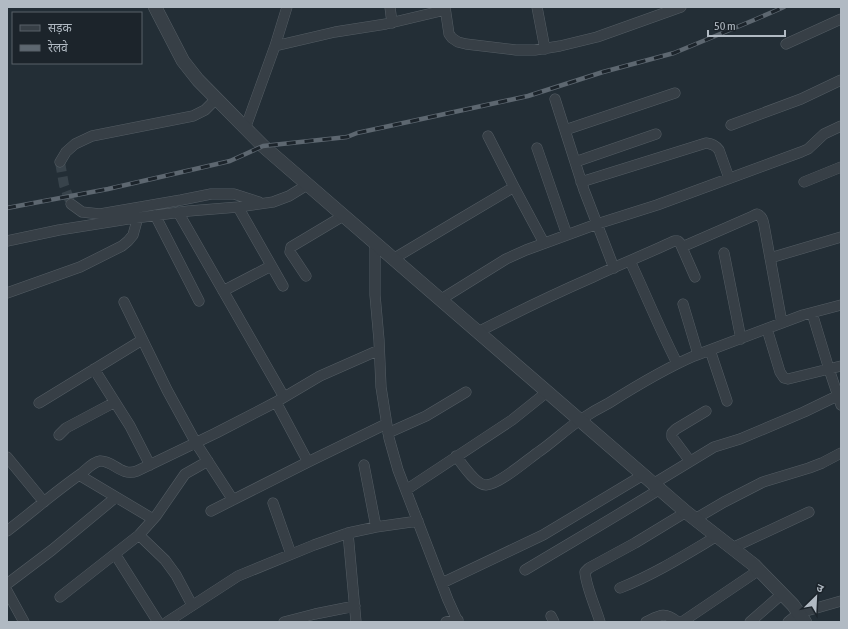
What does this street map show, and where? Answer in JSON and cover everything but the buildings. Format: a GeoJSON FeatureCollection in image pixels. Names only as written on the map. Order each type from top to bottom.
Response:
{"type":"FeatureCollection","features":[{"type":"Feature","properties":{"kind":"street"},"geometry":{"type":"LineString","coordinates":[[155,7],[183,62],[216,99],[263,146],[656,487],[690,516],[759,570],[802,618]]}},
{"type":"Feature","properties":{"kind":"street"},"geometry":{"type":"LineString","coordinates":[[245,129],[275,46],[287,7]]}},
{"type":"Feature","properties":{"kind":"street"},"geometry":{"type":"LineString","coordinates":[[390,7],[392,22]]}},
{"type":"Feature","properties":{"kind":"street"},"geometry":{"type":"LineString","coordinates":[[537,7],[545,48]]}},
{"type":"Feature","properties":{"kind":"street"},"geometry":{"type":"LineString","coordinates":[[275,46],[335,32],[392,22],[445,9],[449,34],[458,42],[516,50],[535,50],[560,46],[597,37],[681,7]]}},
{"type":"Feature","properties":{"kind":"street"},"geometry":{"type":"LineString","coordinates":[[786,44],[841,19]]}},
{"type":"Feature","properties":{"kind":"street"},"geometry":{"type":"LineString","coordinates":[[731,125],[801,99],[841,80]]}},
{"type":"Feature","properties":{"kind":"street"},"geometry":{"type":"LineString","coordinates":[[565,130],[675,93]]}},
{"type":"Feature","properties":{"kind":"street"},"geometry":{"type":"LineString","coordinates":[[555,98],[581,182],[614,268]]}},
{"type":"Feature","properties":{"kind":"street"},"geometry":{"type":"LineString","coordinates":[[60,162],[66,152],[74,144],[92,136],[193,116],[204,110],[216,99]]}},
{"type":"Feature","properties":{"kind":"street"},"geometry":{"type":"LineString","coordinates":[[440,300],[506,259],[544,243],[657,205],[808,149],[824,134],[841,126]]}},
{"type":"Feature","properties":{"kind":"street"},"geometry":{"type":"LineString","coordinates":[[575,162],[656,134]]}},
{"type":"Feature","properties":{"kind":"street"},"geometry":{"type":"LineString","coordinates":[[488,136],[544,243]]}},
{"type":"Feature","properties":{"kind":"street"},"geometry":{"type":"LineString","coordinates":[[581,182],[706,143],[716,146],[719,150],[729,178]]}},
{"type":"Feature","properties":{"kind":"street"},"geometry":{"type":"LineString","coordinates":[[538,148],[567,235]]}},
{"type":"Feature","properties":{"kind":"street"},"geometry":{"type":"LineString","coordinates":[[804,182],[841,167]]}},
{"type":"Feature","properties":{"kind":"street"},"geometry":{"type":"LineString","coordinates":[[7,241],[59,230],[138,217],[272,202],[289,196],[307,185]]}},
{"type":"Feature","properties":{"kind":"street"},"geometry":{"type":"LineString","coordinates":[[393,259],[514,187]]}},
{"type":"Feature","properties":{"kind":"street"},"geometry":{"type":"LineString","coordinates":[[71,204],[82,212],[100,214],[211,194],[234,194],[261,203]]}},
{"type":"Feature","properties":{"kind":"street"},"geometry":{"type":"LineString","coordinates":[[238,207],[283,286]]}},
{"type":"Feature","properties":{"kind":"street"},"geometry":{"type":"LineString","coordinates":[[178,212],[254,346],[308,462]]}},
{"type":"Feature","properties":{"kind":"street"},"geometry":{"type":"LineString","coordinates":[[682,247],[757,214],[760,215],[770,258],[782,323]]}},
{"type":"Feature","properties":{"kind":"street"},"geometry":{"type":"LineString","coordinates":[[155,215],[199,301]]}},
{"type":"Feature","properties":{"kind":"street"},"geometry":{"type":"LineString","coordinates":[[306,276],[290,252],[291,247],[343,216]]}},
{"type":"Feature","properties":{"kind":"street"},"geometry":{"type":"LineString","coordinates":[[7,293],[80,267],[122,246],[133,235],[138,217]]}},
{"type":"Feature","properties":{"kind":"street"},"geometry":{"type":"LineString","coordinates":[[770,258],[841,238]]}},
{"type":"Feature","properties":{"kind":"street"},"geometry":{"type":"LineString","coordinates":[[478,332],[525,308],[674,241],[678,241],[682,247],[695,277]]}},
{"type":"Feature","properties":{"kind":"street"},"geometry":{"type":"LineString","coordinates":[[375,243],[375,295],[380,350],[381,387],[387,428],[398,470],[458,621],[446,622]]}},
{"type":"Feature","properties":{"kind":"street"},"geometry":{"type":"LineString","coordinates":[[724,253],[741,339]]}},
{"type":"Feature","properties":{"kind":"street"},"geometry":{"type":"LineString","coordinates":[[630,261],[658,321],[664,338],[677,363]]}},
{"type":"Feature","properties":{"kind":"street"},"geometry":{"type":"LineString","coordinates":[[223,291],[271,266]]}},
{"type":"Feature","properties":{"kind":"street"},"geometry":{"type":"LineString","coordinates":[[124,302],[167,390],[196,443],[233,500]]}},
{"type":"Feature","properties":{"kind":"street"},"geometry":{"type":"LineString","coordinates":[[683,304],[698,354]]}},
{"type":"Feature","properties":{"kind":"street"},"geometry":{"type":"LineString","coordinates":[[456,456],[477,482],[488,486],[504,477],[539,452],[580,420],[635,386],[677,363],[782,323],[841,305]]}},
{"type":"Feature","properties":{"kind":"street"},"geometry":{"type":"LineString","coordinates":[[525,570],[582,535],[610,520],[690,461],[714,448],[740,439],[804,412],[839,400],[812,313]]}},
{"type":"Feature","properties":{"kind":"street"},"geometry":{"type":"LineString","coordinates":[[767,329],[780,372],[784,378],[788,379],[841,366]]}},
{"type":"Feature","properties":{"kind":"street"},"geometry":{"type":"LineString","coordinates":[[39,403],[142,340]]}},
{"type":"Feature","properties":{"kind":"street"},"geometry":{"type":"LineString","coordinates":[[7,531],[96,462],[101,461],[126,472],[132,473],[196,443],[280,400],[320,376],[380,350]]}},
{"type":"Feature","properties":{"kind":"street"},"geometry":{"type":"LineString","coordinates":[[710,350],[727,401]]}},
{"type":"Feature","properties":{"kind":"street"},"geometry":{"type":"LineString","coordinates":[[94,369],[130,426],[150,465]]}},
{"type":"Feature","properties":{"kind":"street"},"geometry":{"type":"LineString","coordinates":[[211,511],[308,462],[387,428],[421,418],[466,392]]}},
{"type":"Feature","properties":{"kind":"street"},"geometry":{"type":"LineString","coordinates":[[406,490],[512,420],[547,392]]}},
{"type":"Feature","properties":{"kind":"street"},"geometry":{"type":"LineString","coordinates":[[58,435],[66,428],[115,402]]}},
{"type":"Feature","properties":{"kind":"street"},"geometry":{"type":"LineString","coordinates":[[690,461],[672,437],[672,433],[706,411]]}},
{"type":"Feature","properties":{"kind":"street"},"geometry":{"type":"LineString","coordinates":[[600,622],[590,593],[585,572],[589,568],[634,542],[724,502],[763,482],[822,463],[841,452]]}},
{"type":"Feature","properties":{"kind":"street"},"geometry":{"type":"LineString","coordinates":[[7,457],[44,502]]}},
{"type":"Feature","properties":{"kind":"street"},"geometry":{"type":"LineString","coordinates":[[60,597],[139,535],[154,519],[185,474],[208,461]]}},
{"type":"Feature","properties":{"kind":"street"},"geometry":{"type":"LineString","coordinates":[[364,465],[376,527]]}},
{"type":"Feature","properties":{"kind":"street"},"geometry":{"type":"LineString","coordinates":[[79,475],[154,519]]}},
{"type":"Feature","properties":{"kind":"street"},"geometry":{"type":"LineString","coordinates":[[442,583],[543,535],[643,475]]}},
{"type":"Feature","properties":{"kind":"street"},"geometry":{"type":"LineString","coordinates":[[7,584],[52,550],[116,497]]}},
{"type":"Feature","properties":{"kind":"street"},"geometry":{"type":"LineString","coordinates":[[273,503],[291,554]]}},
{"type":"Feature","properties":{"kind":"street"},"geometry":{"type":"LineString","coordinates":[[732,548],[809,512]]}},
{"type":"Feature","properties":{"kind":"street"},"geometry":{"type":"LineString","coordinates":[[167,622],[238,576],[291,554],[348,533],[418,521]]}},
{"type":"Feature","properties":{"kind":"street"},"geometry":{"type":"LineString","coordinates":[[348,533],[356,622]]}},
{"type":"Feature","properties":{"kind":"street"},"geometry":{"type":"LineString","coordinates":[[139,535],[165,560],[176,575],[192,605]]}},
{"type":"Feature","properties":{"kind":"street"},"geometry":{"type":"LineString","coordinates":[[620,588],[648,576],[717,536]]}},
{"type":"Feature","properties":{"kind":"street"},"geometry":{"type":"LineString","coordinates":[[115,554],[158,622]]}},
{"type":"Feature","properties":{"kind":"street"},"geometry":{"type":"LineString","coordinates":[[682,622],[759,570]]}},
{"type":"Feature","properties":{"kind":"street"},"geometry":{"type":"LineString","coordinates":[[7,591],[24,622]]}},
{"type":"Feature","properties":{"kind":"street"},"geometry":{"type":"LineString","coordinates":[[750,622],[782,594]]}},
{"type":"Feature","properties":{"kind":"street"},"geometry":{"type":"LineString","coordinates":[[788,622],[802,618],[841,601]]}},
{"type":"Feature","properties":{"kind":"street"},"geometry":{"type":"LineString","coordinates":[[284,622],[355,606]]}},
{"type":"Feature","properties":{"kind":"street"},"geometry":{"type":"LineString","coordinates":[[646,622],[661,615],[667,615],[678,622]]}},
{"type":"Feature","properties":{"kind":"tunnel"},"geometry":{"type":"LineString","coordinates":[[60,162],[64,185],[71,204]]}},
{"type":"Feature","properties":{"kind":"railway"},"geometry":{"type":"LineString","coordinates":[[7,208],[108,189],[230,161],[263,146],[347,137],[357,133],[528,96],[603,72],[674,53],[784,7]]}}]}
